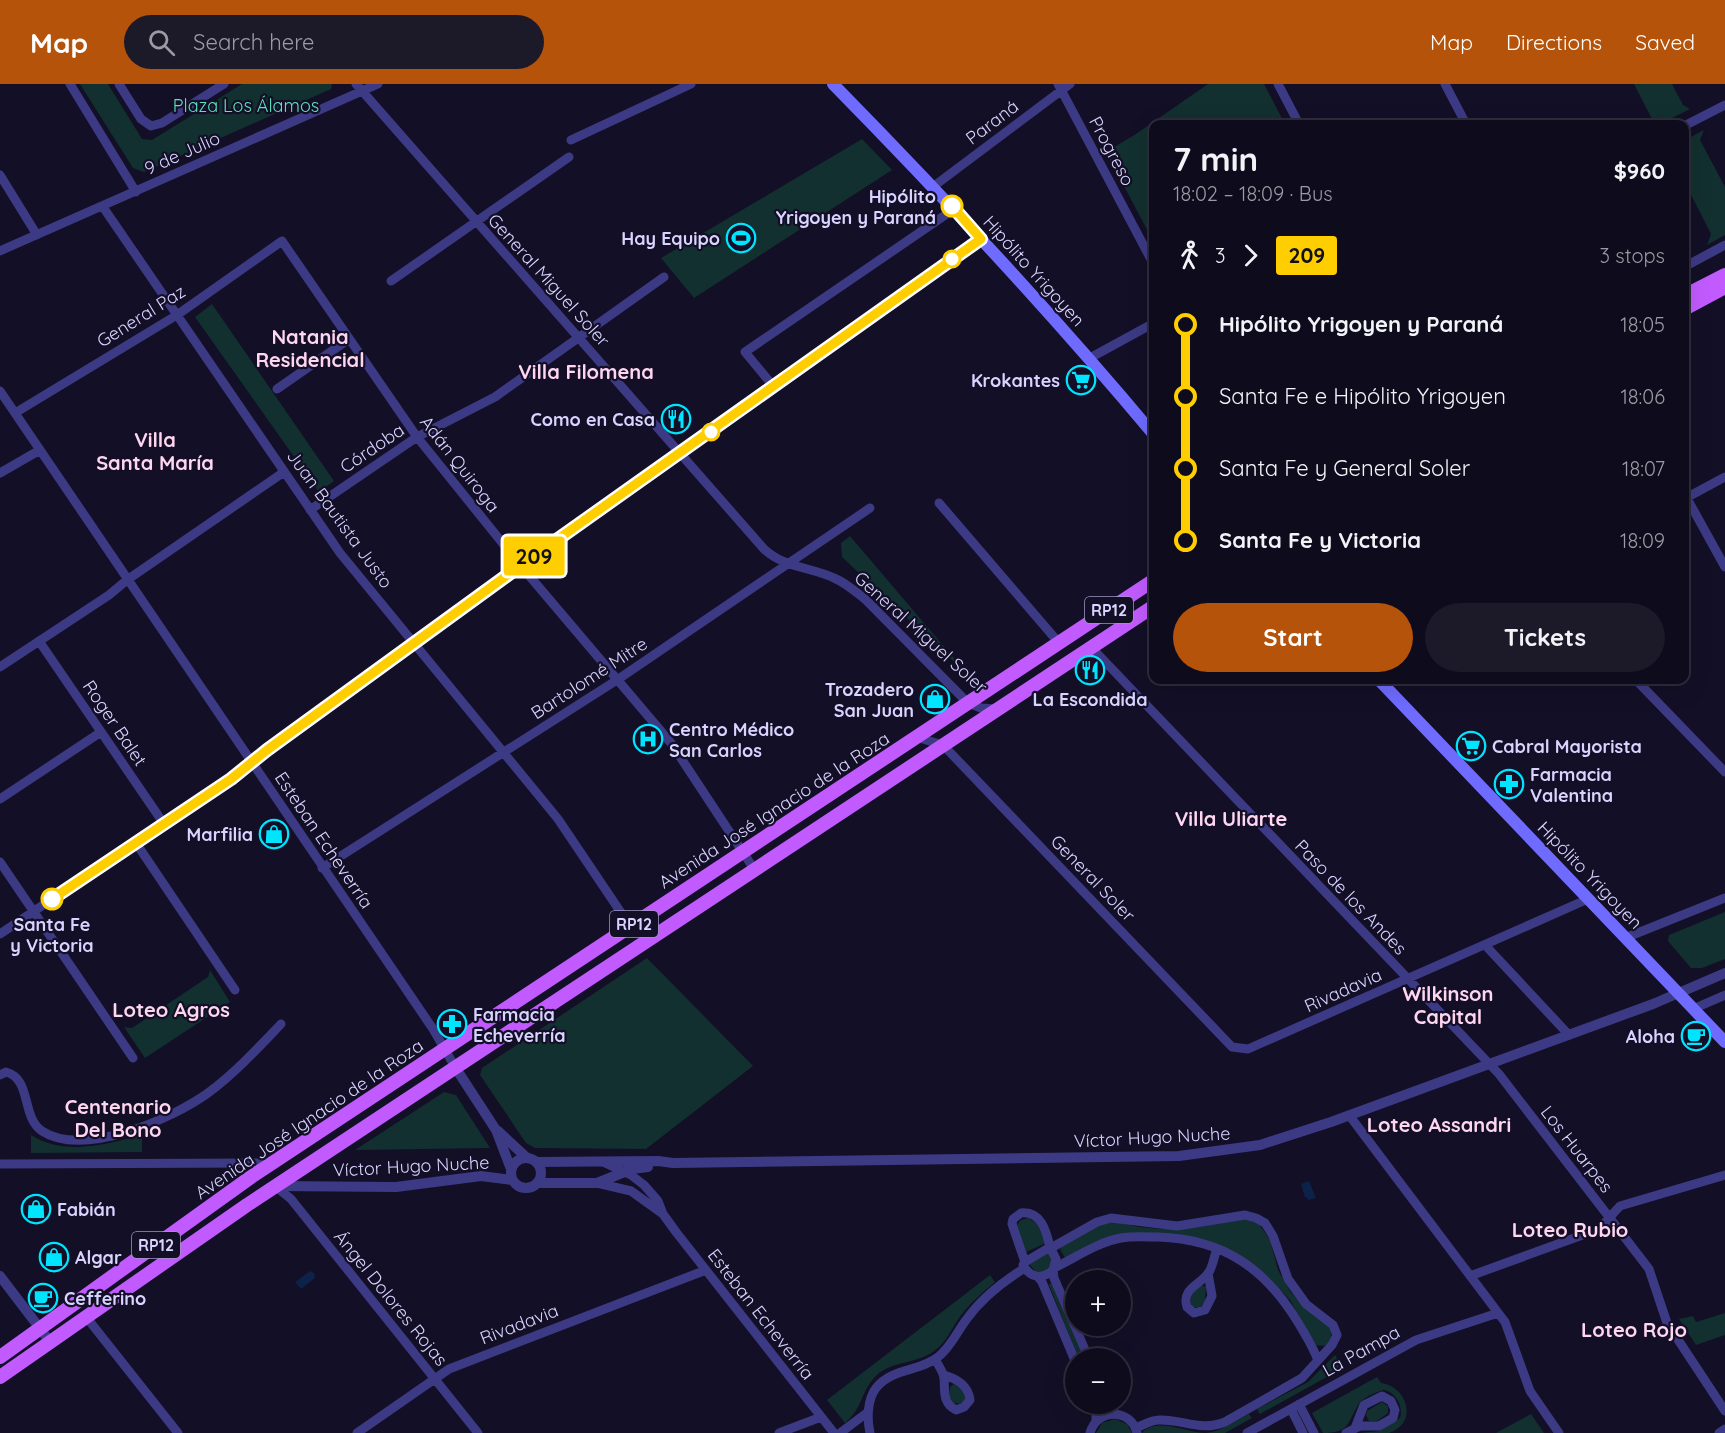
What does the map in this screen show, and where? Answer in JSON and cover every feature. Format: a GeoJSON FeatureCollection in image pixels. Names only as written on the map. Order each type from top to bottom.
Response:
{"type":"FeatureCollection","features":[{"type":"Feature","properties":{"kind":"main road","name":"Hipólito Yrigoyen"},"geometry":{"type":"LineString","coordinates":[[833,84],[934,186],[1149,429]]}},
{"type":"Feature","properties":{"kind":"main road"},"geometry":{"type":"LineString","coordinates":[[1689,293],[1725,274]]}},
{"type":"Feature","properties":{"kind":"main road"},"geometry":{"type":"LineString","coordinates":[[1689,306],[1725,287]]}},
{"type":"Feature","properties":{"kind":"main road","name":"Avenida José Ignacio de la Roza"},"geometry":{"type":"LineString","coordinates":[[0,1358],[273,1163],[1149,583]]}},
{"type":"Feature","properties":{"kind":"main road","name":"Avenida José Ignacio de la Roza"},"geometry":{"type":"LineString","coordinates":[[0,1377],[275,1186],[1149,609]]}},
{"type":"Feature","properties":{"kind":"main road","name":"Hipólito Yrigoyen"},"geometry":{"type":"LineString","coordinates":[[1383,684],[1725,1042]]}},
{"type":"Feature","properties":{"kind":"street"},"geometry":{"type":"LineString","coordinates":[[70,84],[136,192]]}},
{"type":"Feature","properties":{"kind":"street","name":"9 de Julio"},"geometry":{"type":"LineString","coordinates":[[119,84],[141,119],[151,126],[162,123],[224,84]]}},
{"type":"Feature","properties":{"kind":"street","name":"9 de Julio"},"geometry":{"type":"LineString","coordinates":[[0,251],[103,207],[359,88],[378,84]]}},
{"type":"Feature","properties":{"kind":"street"},"geometry":{"type":"LineString","coordinates":[[571,140],[691,84]]}},
{"type":"Feature","properties":{"kind":"street"},"geometry":{"type":"LineString","coordinates":[[1278,84],[1297,120]]}},
{"type":"Feature","properties":{"kind":"street"},"geometry":{"type":"LineString","coordinates":[[1458,84],[1446,87],[1464,120]]}},
{"type":"Feature","properties":{"kind":"street","name":"Paraná"},"geometry":{"type":"LineString","coordinates":[[934,186],[1063,86]]}},
{"type":"Feature","properties":{"kind":"street","name":"Progreso"},"geometry":{"type":"LineString","coordinates":[[1063,86],[1149,255]]}},
{"type":"Feature","properties":{"kind":"street","name":"General Miguel Soler"},"geometry":{"type":"LineString","coordinates":[[359,88],[764,549],[777,559],[824,574],[849,587],[866,600],[968,703],[981,708],[998,709]]}},
{"type":"Feature","properties":{"kind":"street"},"geometry":{"type":"LineString","coordinates":[[1689,123],[1725,105]]}},
{"type":"Feature","properties":{"kind":"street"},"geometry":{"type":"LineString","coordinates":[[391,281],[569,157]]}},
{"type":"Feature","properties":{"kind":"street"},"geometry":{"type":"LineString","coordinates":[[0,175],[37,235]]}},
{"type":"Feature","properties":{"kind":"street","name":"Juan Bautista Justo"},"geometry":{"type":"LineString","coordinates":[[103,207],[340,553],[558,819],[630,926]]}},
{"type":"Feature","properties":{"kind":"street"},"geometry":{"type":"LineString","coordinates":[[774,387],[745,352],[954,209]]}},
{"type":"Feature","properties":{"kind":"street"},"geometry":{"type":"LineString","coordinates":[[0,934],[231,779],[520,566],[981,239]]}},
{"type":"Feature","properties":{"kind":"street","name":"General Paz"},"geometry":{"type":"LineString","coordinates":[[15,413],[177,315],[282,241]]}},
{"type":"Feature","properties":{"kind":"street","name":"Adán Quiroga"},"geometry":{"type":"LineString","coordinates":[[282,241],[417,437],[520,566],[670,744],[754,869]]}},
{"type":"Feature","properties":{"kind":"street"},"geometry":{"type":"LineString","coordinates":[[1689,264],[1725,245]]}},
{"type":"Feature","properties":{"kind":"street","name":"Córdoba"},"geometry":{"type":"LineString","coordinates":[[310,510],[417,437],[495,397],[664,277]]}},
{"type":"Feature","properties":{"kind":"street"},"geometry":{"type":"LineString","coordinates":[[1088,359],[1149,326]]}},
{"type":"Feature","properties":{"kind":"street"},"geometry":{"type":"LineString","coordinates":[[277,389],[349,339]]}},
{"type":"Feature","properties":{"kind":"street","name":"Esteban Echeverría"},"geometry":{"type":"LineString","coordinates":[[0,391],[433,1029],[496,1130],[511,1169]]}},
{"type":"Feature","properties":{"kind":"street"},"geometry":{"type":"LineString","coordinates":[[0,473],[40,450]]}},
{"type":"Feature","properties":{"kind":"street"},"geometry":{"type":"LineString","coordinates":[[0,667],[109,595],[127,580],[284,472]]}},
{"type":"Feature","properties":{"kind":"street"},"geometry":{"type":"LineString","coordinates":[[1689,495],[1725,477]]}},
{"type":"Feature","properties":{"kind":"street"},"geometry":{"type":"LineString","coordinates":[[939,503],[1059,643]]}},
{"type":"Feature","properties":{"kind":"street"},"geometry":{"type":"LineString","coordinates":[[1689,504],[1725,567]]}},
{"type":"Feature","properties":{"kind":"street","name":"Bartolomé Mitre"},"geometry":{"type":"LineString","coordinates":[[322,868],[617,680],[870,508]]}},
{"type":"Feature","properties":{"kind":"street","name":"Roger Balet"},"geometry":{"type":"LineString","coordinates":[[39,641],[164,824]]}},
{"type":"Feature","properties":{"kind":"street","name":"Paso de los Andes"},"geometry":{"type":"LineString","coordinates":[[1091,647],[1488,1064]]}},
{"type":"Feature","properties":{"kind":"street"},"geometry":{"type":"LineString","coordinates":[[1640,684],[1725,772]]}},
{"type":"Feature","properties":{"kind":"street"},"geometry":{"type":"LineString","coordinates":[[0,800],[101,732]]}},
{"type":"Feature","properties":{"kind":"street","name":"General Soler"},"geometry":{"type":"LineString","coordinates":[[916,737],[943,745],[1232,1047],[1241,1049]]}},
{"type":"Feature","properties":{"kind":"street"},"geometry":{"type":"LineString","coordinates":[[136,843],[235,990]]}},
{"type":"Feature","properties":{"kind":"street"},"geometry":{"type":"LineString","coordinates":[[0,862],[133,1058]]}},
{"type":"Feature","properties":{"kind":"street"},"geometry":{"type":"LineString","coordinates":[[1625,938],[1725,898]]}},
{"type":"Feature","properties":{"kind":"street","name":"Rivadavia"},"geometry":{"type":"LineString","coordinates":[[1241,1049],[1248,1049],[1588,899]]}},
{"type":"Feature","properties":{"kind":"street"},"geometry":{"type":"LineString","coordinates":[[1485,945],[1569,1035]]}},
{"type":"Feature","properties":{"kind":"street","name":"Víctor Hugo Nuche"},"geometry":{"type":"LineString","coordinates":[[600,1161],[673,1163],[1179,1156],[1269,1143],[1569,1035],[1725,973]]}},
{"type":"Feature","properties":{"kind":"street"},"geometry":{"type":"LineString","coordinates":[[1693,1009],[1725,995]]}},
{"type":"Feature","properties":{"kind":"street"},"geometry":{"type":"LineString","coordinates":[[0,1075],[6,1072],[13,1074],[20,1082],[32,1123],[40,1130],[59,1139],[80,1141],[93,1139],[144,1125],[199,1099],[236,1070],[281,1024]]}},
{"type":"Feature","properties":{"kind":"street","name":"Los Huarpes"},"geometry":{"type":"LineString","coordinates":[[1488,1064],[1499,1074],[1649,1269],[1667,1323],[1725,1411]]}},
{"type":"Feature","properties":{"kind":"street"},"geometry":{"type":"LineString","coordinates":[[1349,1115],[1505,1322],[1530,1391],[1560,1433]]}},
{"type":"Feature","properties":{"kind":"street","name":"Esteban Echeverría"},"geometry":{"type":"LineString","coordinates":[[496,1130],[531,1160],[600,1161],[638,1179],[658,1201],[663,1214]]}},
{"type":"Feature","properties":{"kind":"street"},"geometry":{"type":"LineString","coordinates":[[531,1160],[541,1173],[537,1183],[527,1188],[516,1185],[512,1180],[511,1169],[516,1161],[531,1160]]}},
{"type":"Feature","properties":{"kind":"street"},"geometry":{"type":"LineString","coordinates":[[0,1164],[273,1163]]}},
{"type":"Feature","properties":{"kind":"street","name":"Víctor Hugo Nuche"},"geometry":{"type":"LineString","coordinates":[[624,1172],[637,1167],[658,1167],[673,1163]]}},
{"type":"Feature","properties":{"kind":"street","name":"Esteban Echeverría"},"geometry":{"type":"LineString","coordinates":[[597,1183],[624,1172]]}},
{"type":"Feature","properties":{"kind":"street"},"geometry":{"type":"LineString","coordinates":[[1470,1276],[1599,1229],[1620,1206],[1725,1175]]}},
{"type":"Feature","properties":{"kind":"street","name":"Víctor Hugo Nuche"},"geometry":{"type":"LineString","coordinates":[[275,1186],[396,1187],[481,1176],[512,1180]]}},
{"type":"Feature","properties":{"kind":"street","name":"Esteban Echeverría"},"geometry":{"type":"LineString","coordinates":[[537,1183],[597,1183],[632,1191],[663,1214],[834,1433]]}},
{"type":"Feature","properties":{"kind":"street","name":"Ángel Dolores Rojas"},"geometry":{"type":"LineString","coordinates":[[275,1186],[291,1199],[478,1433]]}},
{"type":"Feature","properties":{"kind":"street"},"geometry":{"type":"LineString","coordinates":[[1070,1348],[1042,1282],[1038,1277],[1029,1273],[1025,1265],[1012,1224],[1013,1219],[1021,1213],[1037,1215],[1043,1226],[1056,1259],[1054,1278],[1084,1348]]}},
{"type":"Feature","properties":{"kind":"street"},"geometry":{"type":"LineString","coordinates":[[870,1433],[868,1412],[873,1393],[887,1378],[935,1359],[945,1351],[966,1319],[997,1288],[1025,1265],[1097,1222],[1111,1218],[1177,1226],[1238,1215],[1256,1218],[1265,1223],[1271,1232],[1284,1274],[1306,1304],[1336,1329],[1336,1339],[1308,1373],[1257,1416],[1198,1427],[1159,1420],[1136,1430],[1125,1416],[1115,1414],[1102,1416],[1096,1421],[1090,1433]]}},
{"type":"Feature","properties":{"kind":"street"},"geometry":{"type":"LineString","coordinates":[[1038,1277],[1047,1275],[1100,1245],[1125,1237],[1183,1239],[1217,1249],[1236,1257],[1273,1286],[1291,1311],[1317,1361]]}},
{"type":"Feature","properties":{"kind":"street"},"geometry":{"type":"LineString","coordinates":[[1208,1273],[1217,1249]]}},
{"type":"Feature","properties":{"kind":"street","name":"Rivadavia"},"geometry":{"type":"LineString","coordinates":[[357,1433],[449,1369],[706,1270]]}},
{"type":"Feature","properties":{"kind":"street"},"geometry":{"type":"LineString","coordinates":[[0,1276],[51,1343]]}},
{"type":"Feature","properties":{"kind":"street","name":"La Pampa"},"geometry":{"type":"LineString","coordinates":[[1247,1433],[1257,1416],[1295,1407],[1416,1340],[1498,1313]]}},
{"type":"Feature","properties":{"kind":"street"},"geometry":{"type":"LineString","coordinates":[[87,1318],[178,1433]]}},
{"type":"Feature","properties":{"kind":"street"},"geometry":{"type":"LineString","coordinates":[[935,1359],[944,1375]]}},
{"type":"Feature","properties":{"kind":"street"},"geometry":{"type":"LineString","coordinates":[[1382,1396],[1391,1401],[1395,1410],[1393,1418],[1375,1427],[1363,1426],[1351,1431],[1364,1405],[1382,1396]]}},
{"type":"Feature","properties":{"kind":"street"},"geometry":{"type":"LineString","coordinates":[[1295,1407],[1304,1433]]}},
{"type":"Feature","properties":{"kind":"street"},"geometry":{"type":"LineString","coordinates":[[1295,1407],[1314,1433]]}},
{"type":"Feature","properties":{"kind":"street"},"geometry":{"type":"LineString","coordinates":[[840,1433],[868,1412]]}},
{"type":"Feature","properties":{"kind":"street"},"geometry":{"type":"LineString","coordinates":[[1096,1414],[1096,1421]]}},
{"type":"Feature","properties":{"kind":"street"},"geometry":{"type":"LineString","coordinates":[[779,1433],[821,1417]]}},
{"type":"Feature","properties":{"kind":"street"},"geometry":{"type":"LineString","coordinates":[[1719,1433],[1725,1429]]}},
{"type":"Feature","properties":{"kind":"green space","name":"Plaza Los Álamos"},"geometry":{"type":"Polygon","coordinates":[[[80,84],[108,84],[142,139],[152,140],[242,84],[332,84],[331,89],[144,172],[133,168],[80,84]]]}},
{"type":"Feature","properties":{"kind":"green space"},"geometry":{"type":"Polygon","coordinates":[[[1208,84],[1264,84],[1283,120],[1156,120],[1208,84]]]}},
{"type":"Feature","properties":{"kind":"green space"},"geometry":{"type":"Polygon","coordinates":[[[1634,84],[1672,84],[1683,105],[1690,109],[1668,120],[1652,120],[1634,84]]]}},
{"type":"Feature","properties":{"kind":"green space"},"geometry":{"type":"Polygon","coordinates":[[[1149,125],[1149,233],[1106,152],[1149,125]]]}},
{"type":"Feature","properties":{"kind":"green space"},"geometry":{"type":"Polygon","coordinates":[[[1704,130],[1700,140],[1725,187],[1725,235],[1707,245],[1711,234],[1689,191],[1689,138],[1704,130]]]}},
{"type":"Feature","properties":{"kind":"green space","name":"Hay Equipo"},"geometry":{"type":"Polygon","coordinates":[[[862,139],[892,170],[694,298],[661,258],[862,139]]]}},
{"type":"Feature","properties":{"kind":"green space"},"geometry":{"type":"Polygon","coordinates":[[[212,304],[334,481],[319,492],[195,317],[212,304]]]}},
{"type":"Feature","properties":{"kind":"green space"},"geometry":{"type":"Polygon","coordinates":[[[850,536],[970,677],[842,557],[841,543],[850,536]]]}},
{"type":"Feature","properties":{"kind":"green space"},"geometry":{"type":"Polygon","coordinates":[[[1725,912],[1725,959],[1702,968],[1691,968],[1668,941],[1669,935],[1725,912]]]}},
{"type":"Feature","properties":{"kind":"green space"},"geometry":{"type":"Polygon","coordinates":[[[647,958],[753,1066],[646,1149],[535,1148],[526,1143],[480,1075],[482,1068],[647,958]]]}},
{"type":"Feature","properties":{"kind":"green space"},"geometry":{"type":"Polygon","coordinates":[[[210,970],[230,1002],[145,1058],[124,1027],[132,1028],[208,977],[210,970]]]}},
{"type":"Feature","properties":{"kind":"green space"},"geometry":{"type":"Polygon","coordinates":[[[444,1092],[456,1095],[490,1148],[355,1150],[444,1092]]]}},
{"type":"Feature","properties":{"kind":"green space"},"geometry":{"type":"Polygon","coordinates":[[[142,1134],[142,1152],[31,1153],[31,1135],[57,1145],[71,1147],[101,1145],[142,1134]]]}},
{"type":"Feature","properties":{"kind":"green space"},"geometry":{"type":"Polygon","coordinates":[[[1028,1218],[1037,1223],[1046,1243],[1026,1252],[1017,1225],[1021,1220],[1028,1218]]]}},
{"type":"Feature","properties":{"kind":"green space"},"geometry":{"type":"Polygon","coordinates":[[[1232,1219],[1252,1220],[1259,1224],[1270,1240],[1278,1270],[1290,1291],[1332,1332],[1329,1343],[1324,1346],[1316,1345],[1290,1300],[1268,1277],[1252,1264],[1204,1240],[1177,1234],[1125,1233],[1065,1258],[1060,1249],[1061,1246],[1106,1223],[1175,1229],[1197,1227],[1232,1219]]]}},
{"type":"Feature","properties":{"kind":"green space"},"geometry":{"type":"Polygon","coordinates":[[[1046,1252],[1050,1254],[1052,1262],[1048,1271],[1036,1272],[1029,1264],[1046,1252]]]}},
{"type":"Feature","properties":{"kind":"green space"},"geometry":{"type":"Polygon","coordinates":[[[990,1275],[995,1282],[967,1308],[942,1344],[919,1359],[881,1372],[870,1383],[855,1412],[845,1423],[827,1400],[990,1275]]]}},
{"type":"Feature","properties":{"kind":"green space"},"geometry":{"type":"Polygon","coordinates":[[[1053,1284],[1065,1313],[1065,1324],[1049,1285],[1053,1284]]]}},
{"type":"Feature","properties":{"kind":"green space"},"geometry":{"type":"Polygon","coordinates":[[[1202,1285],[1206,1287],[1205,1300],[1201,1307],[1194,1307],[1191,1305],[1192,1296],[1202,1285]]]}},
{"type":"Feature","properties":{"kind":"green space"},"geometry":{"type":"Polygon","coordinates":[[[1725,1313],[1725,1335],[1696,1345],[1679,1319],[1693,1316],[1696,1322],[1725,1313]]]}},
{"type":"Feature","properties":{"kind":"green space"},"geometry":{"type":"Polygon","coordinates":[[[1070,1336],[1074,1336],[1079,1348],[1075,1348],[1070,1336]]]}},
{"type":"Feature","properties":{"kind":"green space"},"geometry":{"type":"Polygon","coordinates":[[[1335,1355],[1343,1368],[1259,1413],[1257,1409],[1308,1382],[1335,1355]]]}},
{"type":"Feature","properties":{"kind":"green space"},"geometry":{"type":"Polygon","coordinates":[[[1377,1377],[1381,1383],[1397,1391],[1406,1405],[1407,1414],[1398,1428],[1389,1433],[1360,1433],[1379,1431],[1400,1418],[1401,1409],[1398,1400],[1391,1393],[1383,1390],[1360,1402],[1343,1429],[1323,1433],[1312,1413],[1377,1377]]]}},
{"type":"Feature","properties":{"kind":"green space"},"geometry":{"type":"Polygon","coordinates":[[[954,1384],[964,1394],[965,1399],[961,1404],[954,1403],[949,1396],[950,1387],[954,1384]]]}},
{"type":"Feature","properties":{"kind":"green space"},"geometry":{"type":"Polygon","coordinates":[[[1382,1402],[1388,1406],[1388,1413],[1377,1421],[1369,1421],[1367,1411],[1382,1402]]]}},
{"type":"Feature","properties":{"kind":"green space"},"geometry":{"type":"Polygon","coordinates":[[[1249,1414],[1252,1418],[1225,1433],[1206,1433],[1223,1428],[1249,1414]]]}},
{"type":"Feature","properties":{"kind":"green space"},"geometry":{"type":"Polygon","coordinates":[[[1531,1414],[1544,1433],[1496,1433],[1531,1414]]]}},
{"type":"Feature","properties":{"kind":"green space"},"geometry":{"type":"Polygon","coordinates":[[[1115,1419],[1127,1424],[1132,1433],[1096,1433],[1102,1423],[1115,1419]]]}},
{"type":"Feature","properties":{"kind":"green space"},"geometry":{"type":"Polygon","coordinates":[[[1164,1426],[1206,1433],[1142,1433],[1148,1428],[1164,1426]]]}},
{"type":"Feature","properties":{"kind":"water"},"geometry":{"type":"Polygon","coordinates":[[[1309,1181],[1316,1198],[1308,1200],[1307,1197],[1305,1198],[1301,1184],[1309,1181]]]}},
{"type":"Feature","properties":{"kind":"water"},"geometry":{"type":"Polygon","coordinates":[[[310,1271],[314,1273],[315,1278],[301,1289],[295,1282],[310,1271]]]}},
{"type":"Feature","properties":{"kind":"bus line","name":"209"},"geometry":{"type":"LineString","coordinates":[[52,899],[231,779],[267,750],[520,566],[981,239],[952,206]]}},
{"type":"Feature","properties":{"kind":"place","name":"Hipólito Yrigoyen y Paraná"},"geometry":{"type":"Point","coordinates":[952,206]}},
{"type":"Feature","properties":{"kind":"place","name":"Hay Equipo"},"geometry":{"type":"Point","coordinates":[741,238]}},
{"type":"Feature","properties":{"kind":"place","name":"Krokantes"},"geometry":{"type":"Point","coordinates":[1081,380]}},
{"type":"Feature","properties":{"kind":"place","name":"Como en Casa"},"geometry":{"type":"Point","coordinates":[676,419]}},
{"type":"Feature","properties":{"kind":"place","name":"La Escondida"},"geometry":{"type":"Point","coordinates":[1090,670]}},
{"type":"Feature","properties":{"kind":"place","name":"Trozadero San Juan"},"geometry":{"type":"Point","coordinates":[935,699]}},
{"type":"Feature","properties":{"kind":"place","name":"Centro Médico San Carlos"},"geometry":{"type":"Point","coordinates":[648,739]}},
{"type":"Feature","properties":{"kind":"place","name":"Cabral Mayorista"},"geometry":{"type":"Point","coordinates":[1471,746]}},
{"type":"Feature","properties":{"kind":"place","name":"Farmacia Valentina"},"geometry":{"type":"Point","coordinates":[1509,784]}},
{"type":"Feature","properties":{"kind":"place","name":"Marfilia"},"geometry":{"type":"Point","coordinates":[274,834]}},
{"type":"Feature","properties":{"kind":"place","name":"Santa Fe y Victoria"},"geometry":{"type":"Point","coordinates":[52,899]}},
{"type":"Feature","properties":{"kind":"place","name":"Farmacia Echeverría"},"geometry":{"type":"Point","coordinates":[452,1024]}},
{"type":"Feature","properties":{"kind":"place","name":"Aloha"},"geometry":{"type":"Point","coordinates":[1696,1036]}},
{"type":"Feature","properties":{"kind":"place","name":"Fabián"},"geometry":{"type":"Point","coordinates":[36,1209]}},
{"type":"Feature","properties":{"kind":"place","name":"Algar"},"geometry":{"type":"Point","coordinates":[54,1257]}},
{"type":"Feature","properties":{"kind":"place","name":"Cefferino"},"geometry":{"type":"Point","coordinates":[43,1298]}},
{"type":"Feature","properties":{"kind":"district","name":"Natania Residencial"},"geometry":{"type":"Point","coordinates":[310,348]}},
{"type":"Feature","properties":{"kind":"district","name":"Villa Filomena"},"geometry":{"type":"Point","coordinates":[586,371]}},
{"type":"Feature","properties":{"kind":"district","name":"Villa Santa María"},"geometry":{"type":"Point","coordinates":[155,450]}},
{"type":"Feature","properties":{"kind":"district","name":"Villa Uliarte"},"geometry":{"type":"Point","coordinates":[1231,818]}},
{"type":"Feature","properties":{"kind":"district","name":"Wilkinson Capital"},"geometry":{"type":"Point","coordinates":[1448,1004]}},
{"type":"Feature","properties":{"kind":"district","name":"Loteo Agros"},"geometry":{"type":"Point","coordinates":[171,1009]}},
{"type":"Feature","properties":{"kind":"district","name":"Centenario Del Bono"},"geometry":{"type":"Point","coordinates":[118,1118]}},
{"type":"Feature","properties":{"kind":"district","name":"Loteo Assandri"},"geometry":{"type":"Point","coordinates":[1439,1124]}},
{"type":"Feature","properties":{"kind":"district","name":"Loteo Rubio"},"geometry":{"type":"Point","coordinates":[1570,1229]}},
{"type":"Feature","properties":{"kind":"district","name":"Loteo Rojo"},"geometry":{"type":"Point","coordinates":[1634,1329]}}]}
